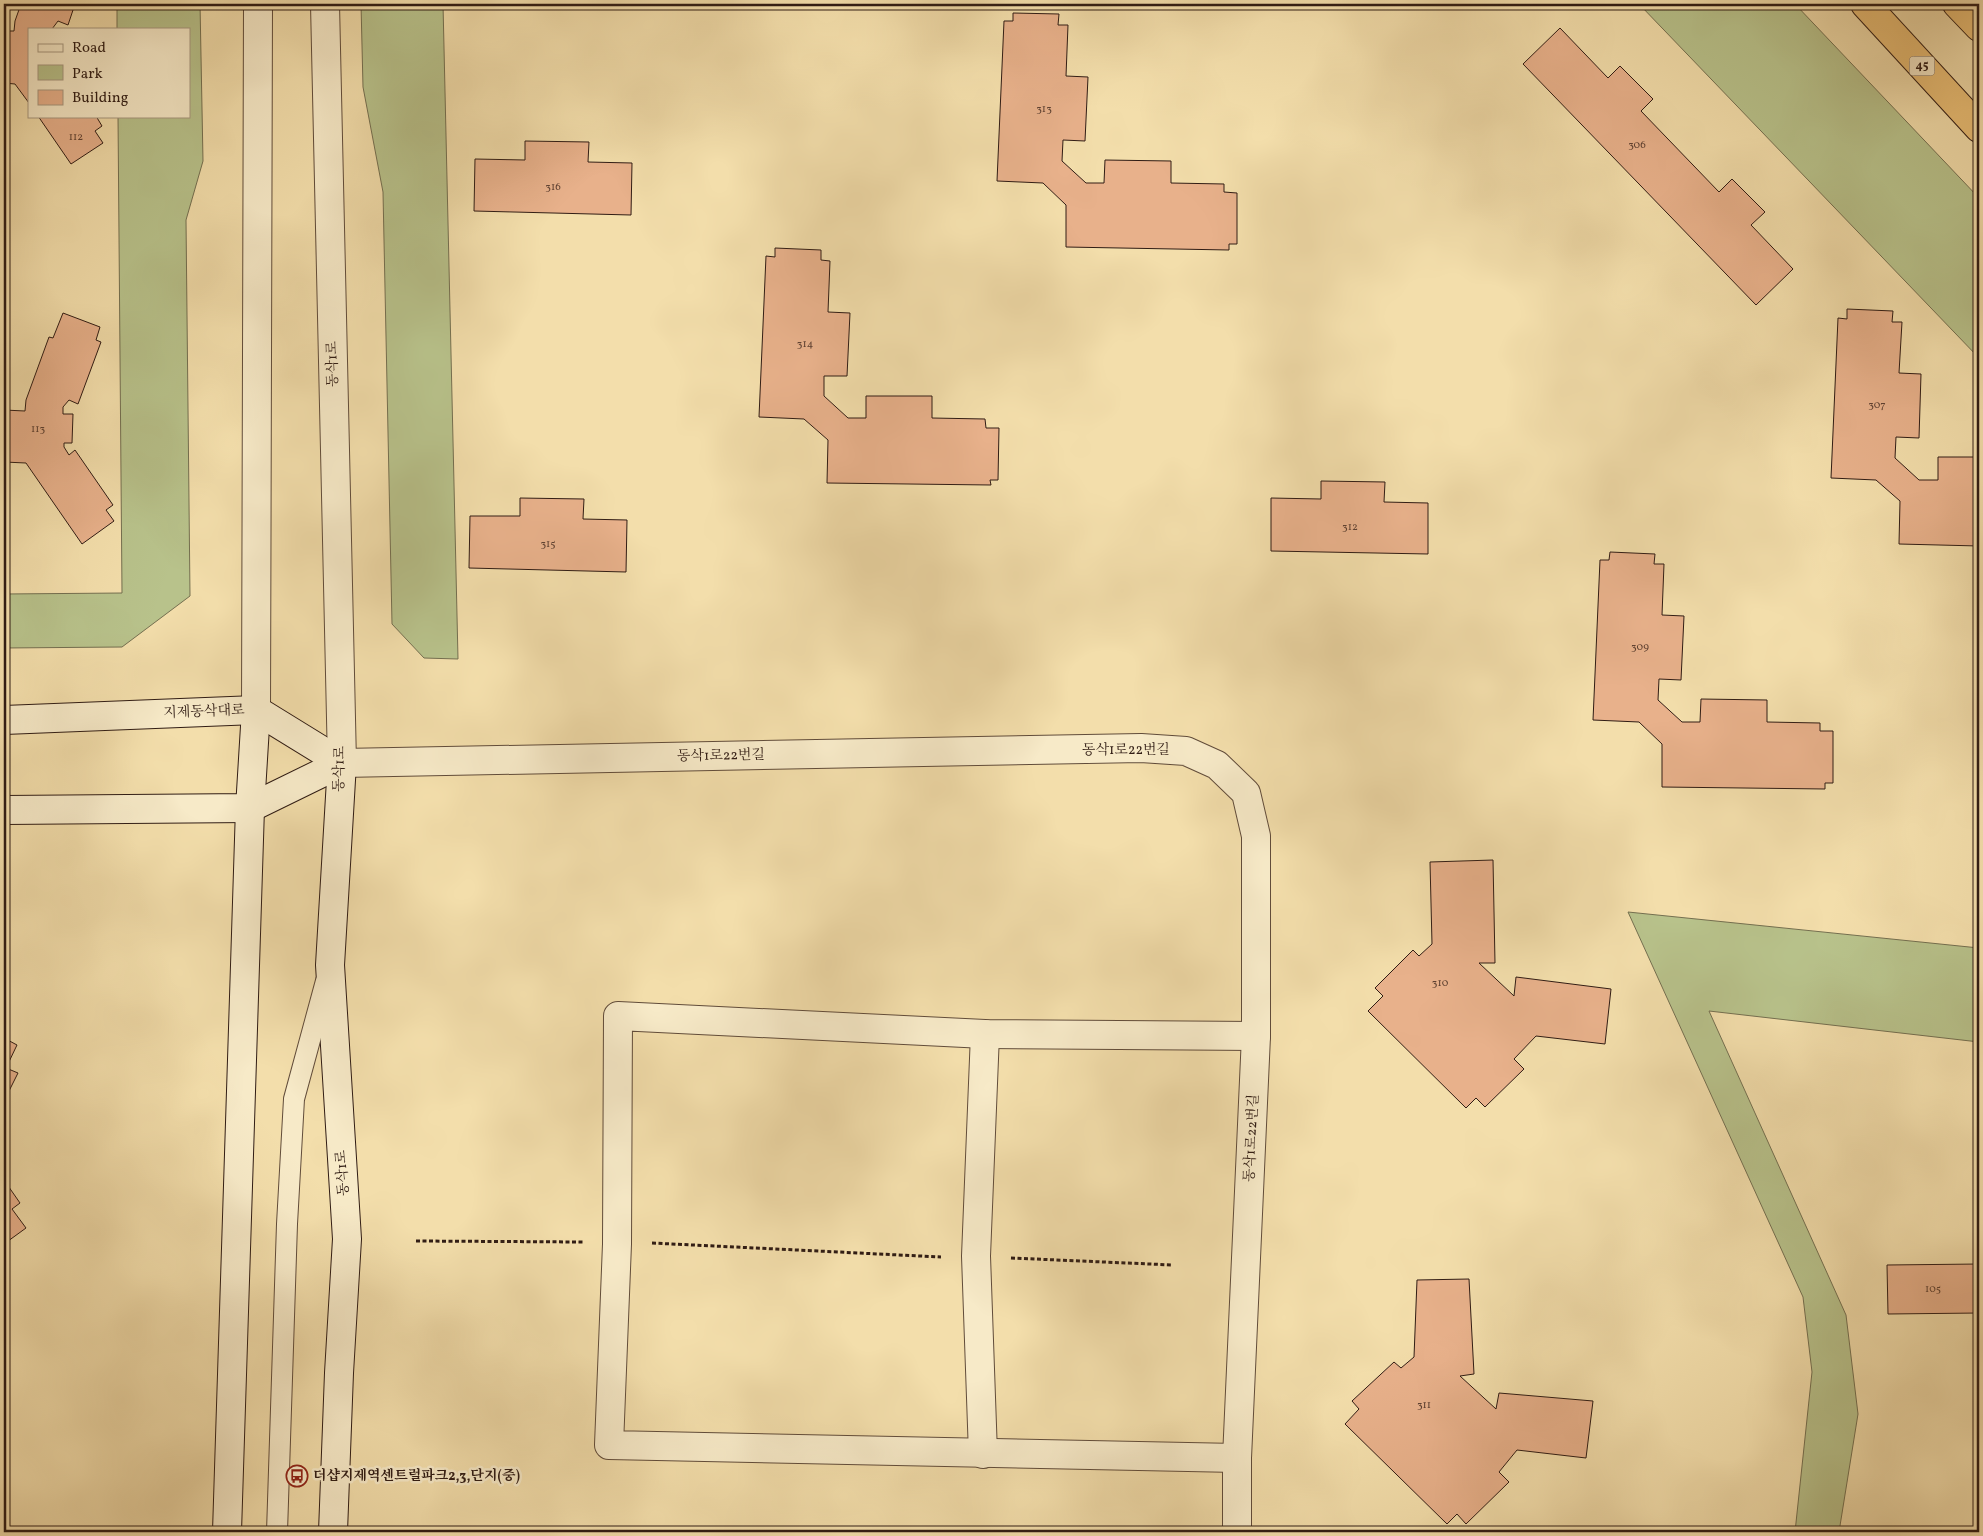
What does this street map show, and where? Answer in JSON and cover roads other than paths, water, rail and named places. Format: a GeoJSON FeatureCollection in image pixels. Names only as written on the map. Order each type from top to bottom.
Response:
{"type":"FeatureCollection","features":[{"type":"Feature","properties":{"kind":"highway","name":"45"},"geometry":{"type":"LineString","coordinates":[[1865,4],[1979,128]]}},
{"type":"Feature","properties":{"kind":"highway"},"geometry":{"type":"LineString","coordinates":[[1957,4],[1979,27]]}},
{"type":"Feature","properties":{"kind":"street"},"geometry":{"type":"LineString","coordinates":[[229,1528],[250,808],[256,710],[258,4]]}},
{"type":"Feature","properties":{"kind":"street","name":"동삭1로"},"geometry":{"type":"LineString","coordinates":[[325,4],[342,763],[330,965],[347,1239],[338,1383],[333,1532]]}},
{"type":"Feature","properties":{"kind":"street","name":"지제동삭대로"},"geometry":{"type":"LineString","coordinates":[[4,720],[256,710],[342,763]]}},
{"type":"Feature","properties":{"kind":"street","name":"동삭1로22번길"},"geometry":{"type":"LineString","coordinates":[[342,763],[1130,748],[1186,751],[1217,766],[1246,793],[1256,836],[1256,1036],[1237,1458],[1237,1532]]}},
{"type":"Feature","properties":{"kind":"street"},"geometry":{"type":"LineString","coordinates":[[4,810],[250,808],[342,763]]}},
{"type":"Feature","properties":{"kind":"street"},"geometry":{"type":"LineString","coordinates":[[1237,1458],[609,1445],[617,1244],[618,1016],[985,1034],[1256,1036]]}},
{"type":"Feature","properties":{"kind":"street"},"geometry":{"type":"LineString","coordinates":[[984,1454],[976,1256],[985,1034]]}},
{"type":"Feature","properties":{"kind":"lane"},"geometry":{"type":"LineString","coordinates":[[277,1532],[287,1224],[294,1099],[330,965]]}},
{"type":"Feature","properties":{"kind":"place","name":"더샵지제역센트럴파크2,3,단지(중)"},"geometry":{"type":"Point","coordinates":[297,1476]}}]}
